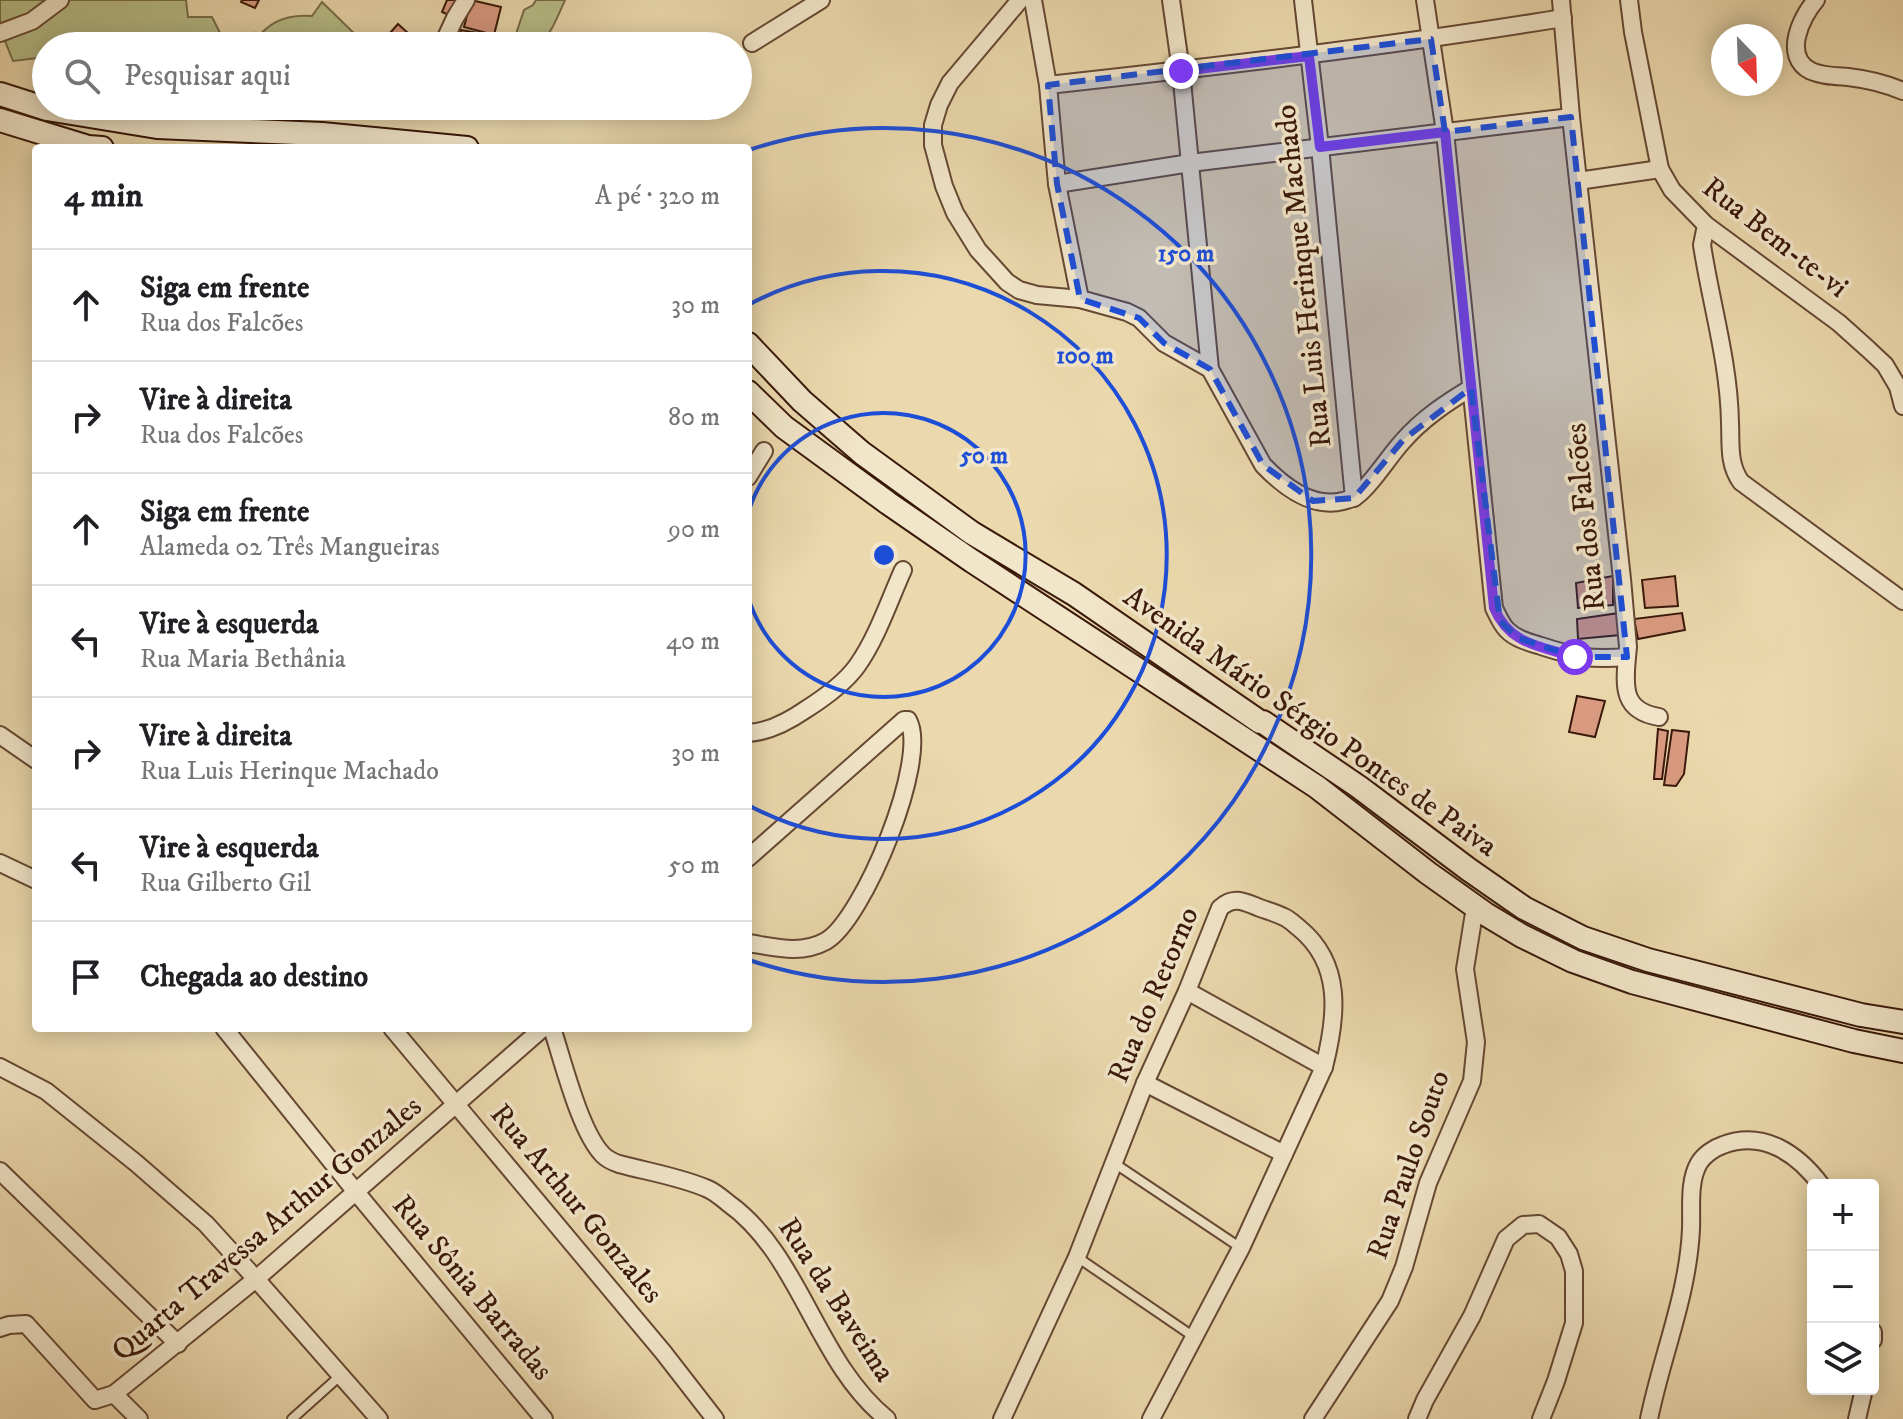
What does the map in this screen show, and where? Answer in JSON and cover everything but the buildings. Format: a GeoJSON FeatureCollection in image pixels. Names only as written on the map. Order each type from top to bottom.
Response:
{"type":"FeatureCollection","features":[{"type":"Feature","properties":{"kind":"main road"},"geometry":{"type":"LineString","coordinates":[[0,94],[32,104]]}},
{"type":"Feature","properties":{"kind":"main road"},"geometry":{"type":"LineString","coordinates":[[0,120],[78,144]]}},
{"type":"Feature","properties":{"kind":"main road"},"geometry":{"type":"LineString","coordinates":[[114,120],[157,127],[322,134],[426,144]]}},
{"type":"Feature","properties":{"kind":"main road","name":"Avenida Mário Sérgio Pontes de Paiva"},"geometry":{"type":"LineString","coordinates":[[752,348],[802,401],[862,453],[960,524],[1074,594],[1335,771],[1524,908],[1583,938],[1648,960],[1861,1015],[1903,1022]]}},
{"type":"Feature","properties":{"kind":"main road","name":"Avenida Mário Sérgio Pontes de Paiva"},"geometry":{"type":"LineString","coordinates":[[752,396],[784,427],[888,503],[1317,787],[1428,873],[1522,936],[1573,961],[1632,982],[1903,1051]]}},
{"type":"Feature","properties":{"kind":"street"},"geometry":{"type":"LineString","coordinates":[[0,33],[32,21],[60,0]]}},
{"type":"Feature","properties":{"kind":"street"},"geometry":{"type":"LineString","coordinates":[[448,32],[466,0]]}},
{"type":"Feature","properties":{"kind":"street"},"geometry":{"type":"LineString","coordinates":[[752,43],[821,0]]}},
{"type":"Feature","properties":{"kind":"street"},"geometry":{"type":"LineString","coordinates":[[1020,0],[950,83],[939,105],[933,125],[933,145],[955,213],[978,250],[1007,282],[1019,290],[1080,299],[1127,312],[1139,318],[1164,343],[1210,369]]}},
{"type":"Feature","properties":{"kind":"street"},"geometry":{"type":"LineString","coordinates":[[1033,0],[1048,85],[1057,184],[1080,299]]}},
{"type":"Feature","properties":{"kind":"street"},"geometry":{"type":"LineString","coordinates":[[1171,0],[1181,71],[1210,369],[1263,465],[1292,490],[1313,501],[1332,503],[1354,498],[1404,439],[1441,406],[1471,388]]}},
{"type":"Feature","properties":{"kind":"street","name":"Rua Luis Herinque Machado"},"geometry":{"type":"LineString","coordinates":[[1303,0],[1354,498]]}},
{"type":"Feature","properties":{"kind":"street","name":"Rua dos Falcões"},"geometry":{"type":"LineString","coordinates":[[1425,0],[1445,132],[1494,608],[1500,621],[1518,638],[1575,657],[1605,659],[1627,657],[1628,647],[1561,0]]}},
{"type":"Feature","properties":{"kind":"street","name":"Rua Bem-te-vi"},"geometry":{"type":"LineString","coordinates":[[1629,0],[1660,169],[1672,190],[1706,225],[1839,323],[1885,365],[1900,385],[1903,406]]}},
{"type":"Feature","properties":{"kind":"street"},"geometry":{"type":"LineString","coordinates":[[1816,0],[1808,9],[1795,43],[1801,63],[1808,70],[1824,75],[1852,77],[1903,91]]}},
{"type":"Feature","properties":{"kind":"street"},"geometry":{"type":"LineString","coordinates":[[1048,85],[1309,56],[1563,18]]}},
{"type":"Feature","properties":{"kind":"street"},"geometry":{"type":"LineString","coordinates":[[1057,184],[1190,163],[1571,117]]}},
{"type":"Feature","properties":{"kind":"street"},"geometry":{"type":"LineString","coordinates":[[1578,181],[1660,169]]}},
{"type":"Feature","properties":{"kind":"street"},"geometry":{"type":"LineString","coordinates":[[1706,225],[1702,245],[1729,394],[1734,473],[1741,482],[1903,601]]}},
{"type":"Feature","properties":{"kind":"street"},"geometry":{"type":"LineString","coordinates":[[752,470],[764,451]]}},
{"type":"Feature","properties":{"kind":"street"},"geometry":{"type":"LineString","coordinates":[[752,733],[791,720],[829,695],[857,666],[903,570]]}},
{"type":"Feature","properties":{"kind":"street"},"geometry":{"type":"LineString","coordinates":[[1627,657],[1624,688],[1630,700],[1636,709],[1659,717]]}},
{"type":"Feature","properties":{"kind":"street"},"geometry":{"type":"LineString","coordinates":[[752,854],[904,720],[908,720],[912,730],[911,758],[895,824],[864,892],[845,923],[828,941],[809,949],[787,950],[752,944]]}},
{"type":"Feature","properties":{"kind":"street"},"geometry":{"type":"LineString","coordinates":[[0,735],[32,757]]}},
{"type":"Feature","properties":{"kind":"street"},"geometry":{"type":"LineString","coordinates":[[0,863],[32,878]]}},
{"type":"Feature","properties":{"kind":"street","name":"Rua do Retorno"},"geometry":{"type":"LineString","coordinates":[[1002,1419],[1077,1257],[1145,1083],[1220,908],[1227,902],[1244,901],[1286,918],[1310,937],[1324,957],[1333,983],[1331,1039],[1324,1067],[1241,1248],[1151,1419]]}},
{"type":"Feature","properties":{"kind":"street","name":"Rua Paulo Souto"},"geometry":{"type":"LineString","coordinates":[[1313,1419],[1390,1301],[1404,1267],[1428,1183],[1472,1081],[1476,1042],[1465,969],[1475,907]]}},
{"type":"Feature","properties":{"kind":"street"},"geometry":{"type":"LineString","coordinates":[[1187,991],[1324,1067]]}},
{"type":"Feature","properties":{"kind":"street","name":"Rua Sônia Barradas"},"geometry":{"type":"LineString","coordinates":[[227,1032],[544,1419]]}},
{"type":"Feature","properties":{"kind":"street","name":"Rua Arthur Gonzales"},"geometry":{"type":"LineString","coordinates":[[395,1032],[663,1352],[715,1419]]}},
{"type":"Feature","properties":{"kind":"street","name":"Quarta Travessa Arthur Gonzales"},"geometry":{"type":"LineString","coordinates":[[114,1394],[256,1279],[538,1032]]}},
{"type":"Feature","properties":{"kind":"street","name":"Rua da Baveima"},"geometry":{"type":"LineString","coordinates":[[553,1032],[582,1119],[596,1147],[606,1159],[710,1190],[740,1211],[769,1243],[848,1378],[868,1403],[887,1419]]}},
{"type":"Feature","properties":{"kind":"street"},"geometry":{"type":"LineString","coordinates":[[0,1067],[46,1091],[206,1224],[379,1419]]}},
{"type":"Feature","properties":{"kind":"street"},"geometry":{"type":"LineString","coordinates":[[1145,1083],[1284,1154]]}},
{"type":"Feature","properties":{"kind":"street"},"geometry":{"type":"LineString","coordinates":[[1649,1419],[1674,1330],[1690,1255],[1693,1182],[1699,1163],[1713,1149],[1736,1140],[1763,1141],[1794,1156],[1815,1179]]}},
{"type":"Feature","properties":{"kind":"street"},"geometry":{"type":"LineString","coordinates":[[0,1171],[178,1344]]}},
{"type":"Feature","properties":{"kind":"street"},"geometry":{"type":"LineString","coordinates":[[1417,1419],[1472,1316],[1506,1239],[1523,1225],[1539,1224],[1558,1237],[1569,1254],[1574,1271],[1574,1323],[1541,1419]]}},
{"type":"Feature","properties":{"kind":"street"},"geometry":{"type":"LineString","coordinates":[[0,1328],[26,1324],[95,1400],[114,1394],[139,1419]]}},
{"type":"Feature","properties":{"kind":"street"},"geometry":{"type":"LineString","coordinates":[[1857,1419],[1863,1395]]}},
{"type":"Feature","properties":{"kind":"lane"},"geometry":{"type":"LineString","coordinates":[[1114,1163],[1241,1248]]}},
{"type":"Feature","properties":{"kind":"lane"},"geometry":{"type":"LineString","coordinates":[[1077,1257],[1194,1337]]}},
{"type":"Feature","properties":{"kind":"lane"},"geometry":{"type":"LineString","coordinates":[[292,1419],[341,1375]]}},
{"type":"Feature","properties":{"kind":"highlighted area"},"geometry":{"type":"Polygon","coordinates":[[[1431,39],[1445,132],[1571,117],[1627,657],[1575,657],[1518,638],[1500,621],[1471,388],[1404,439],[1354,498],[1313,501],[1263,465],[1210,369],[1164,343],[1139,318],[1080,299],[1057,184],[1048,85],[1431,39]]]}},
{"type":"Feature","properties":{"kind":"green space"},"geometry":{"type":"Polygon","coordinates":[[[0,0],[55,0],[30,19],[0,28],[0,0]]]}},
{"type":"Feature","properties":{"kind":"green space"},"geometry":{"type":"Polygon","coordinates":[[[70,0],[186,0],[188,17],[212,17],[220,32],[32,32],[32,59],[13,61],[5,41],[29,30],[70,0]]]}},
{"type":"Feature","properties":{"kind":"green space"},"geometry":{"type":"Polygon","coordinates":[[[536,0],[565,0],[550,32],[517,32],[524,10],[536,0]]]}},
{"type":"Feature","properties":{"kind":"green space"},"geometry":{"type":"Polygon","coordinates":[[[322,2],[353,32],[263,32],[280,20],[312,16],[322,2]]]}},
{"type":"Feature","properties":{"kind":"route"},"geometry":{"type":"LineString","coordinates":[[1181,71],[1309,56],[1320,147],[1445,132],[1494,608],[1508,631],[1518,638],[1575,657]]}}]}
